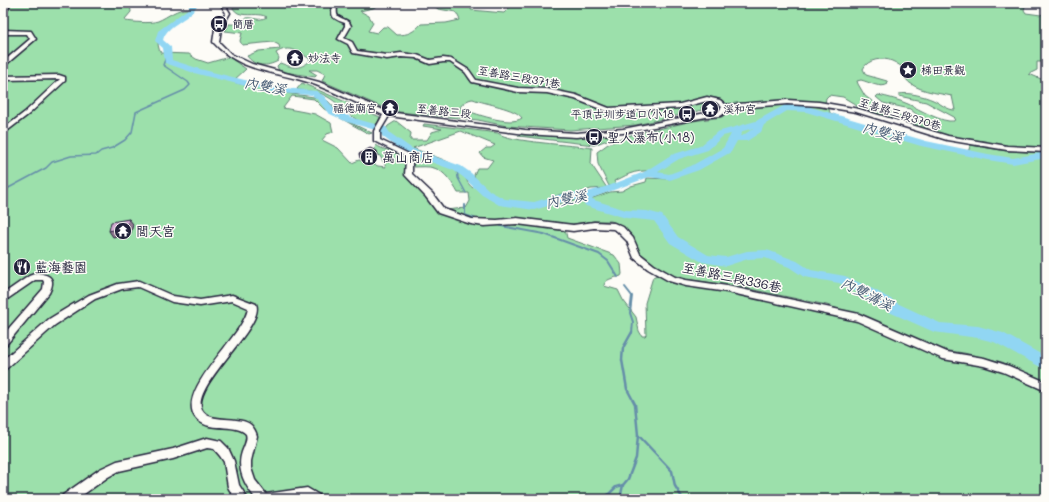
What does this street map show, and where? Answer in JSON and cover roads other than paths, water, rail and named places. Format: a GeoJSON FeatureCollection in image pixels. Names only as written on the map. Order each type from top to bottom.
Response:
{"type":"FeatureCollection","features":[{"type":"Feature","properties":{"kind":"street"},"geometry":{"type":"LineString","coordinates":[[3,11],[8,3]]}},
{"type":"Feature","properties":{"kind":"street","name":"至善路三段"},"geometry":{"type":"LineString","coordinates":[[222,3],[228,13],[218,29],[216,42],[229,55],[250,65],[317,83],[387,114],[525,132],[576,135],[623,131],[706,114],[720,114],[725,107]]}},
{"type":"Feature","properties":{"kind":"street","name":"至善路三段371巷"},"geometry":{"type":"LineString","coordinates":[[335,3],[334,15],[336,18],[347,22],[348,26],[341,37],[350,43],[355,52],[386,57],[416,57],[430,62],[444,60],[452,61],[467,71],[474,81],[518,90],[547,91],[576,97],[608,110],[680,106],[707,99],[718,101],[725,107]]}},
{"type":"Feature","properties":{"kind":"street"},"geometry":{"type":"LineString","coordinates":[[3,32],[30,32],[33,39],[3,65]]}},
{"type":"Feature","properties":{"kind":"street"},"geometry":{"type":"LineString","coordinates":[[3,78],[63,78],[63,80],[27,113],[3,132]]}},
{"type":"Feature","properties":{"kind":"street","name":"至善路三段370巷"},"geometry":{"type":"LineString","coordinates":[[725,107],[787,102],[819,104],[858,110],[947,138],[1007,148],[1046,150]]}},
{"type":"Feature","properties":{"kind":"street","name":"至善路三段336巷"},"geometry":{"type":"LineString","coordinates":[[387,114],[379,128],[377,141],[407,155],[409,160],[408,175],[429,195],[441,211],[471,221],[484,223],[517,220],[573,228],[594,225],[614,226],[620,229],[630,240],[638,256],[651,267],[672,279],[686,283],[727,288],[859,318],[946,356],[984,362],[1006,369],[1046,387]]}},
{"type":"Feature","properties":{"kind":"street"},"geometry":{"type":"LineString","coordinates":[[3,299],[32,278],[37,276],[45,277],[48,280],[49,285],[46,291],[3,342]]}},
{"type":"Feature","properties":{"kind":"street"},"geometry":{"type":"LineString","coordinates":[[3,366],[28,342],[63,314],[92,297],[121,286],[139,284],[172,299],[200,303],[232,298],[253,306],[249,321],[211,374],[200,392],[196,404],[200,416],[204,419],[223,424],[239,425],[250,430],[252,436],[247,456],[246,474],[249,481],[263,499]]}},
{"type":"Feature","properties":{"kind":"street"},"geometry":{"type":"LineString","coordinates":[[67,499],[104,473],[117,466],[173,454],[207,443],[217,445],[224,452],[229,461],[234,487],[242,499]]}},
{"type":"Feature","properties":{"kind":"street"},"geometry":{"type":"LineString","coordinates":[[269,499],[306,494],[315,499]]}},
{"type":"Feature","properties":{"kind":"waterway","name":"內雙溪"},"geometry":{"type":"LineString","coordinates":[[194,3],[192,9],[161,33],[159,41],[167,47],[168,61],[197,71],[273,90],[314,93],[322,99],[331,111],[350,120],[383,129],[386,135],[407,150],[457,168],[467,175],[486,193],[503,202],[534,206],[569,196],[584,197]]}},
{"type":"Feature","properties":{"kind":"waterway"},"geometry":{"type":"LineString","coordinates":[[3,191],[46,168],[52,162],[71,156],[96,155],[101,151],[112,148],[125,140],[132,132],[136,112],[185,90],[190,85],[188,82],[163,65],[167,54]]}},
{"type":"Feature","properties":{"kind":"waterway","name":"內雙溪"},"geometry":{"type":"LineString","coordinates":[[759,123],[785,108],[807,109],[924,144],[988,157],[1013,161],[1046,155]]}},
{"type":"Feature","properties":{"kind":"waterway"},"geometry":{"type":"LineString","coordinates":[[735,138],[744,139],[758,130],[759,123]]}},
{"type":"Feature","properties":{"kind":"waterway","name":"內雙溪"},"geometry":{"type":"LineString","coordinates":[[739,129],[759,123]]}},
{"type":"Feature","properties":{"kind":"waterway","name":"內雙溪"},"geometry":{"type":"LineString","coordinates":[[648,174],[670,177],[695,168],[727,150],[739,129]]}},
{"type":"Feature","properties":{"kind":"waterway"},"geometry":{"type":"LineString","coordinates":[[648,174],[675,157],[704,148],[720,134],[739,129]]}},
{"type":"Feature","properties":{"kind":"waterway"},"geometry":{"type":"LineString","coordinates":[[457,168],[458,178],[466,193]]}},
{"type":"Feature","properties":{"kind":"waterway","name":"內雙溪"},"geometry":{"type":"LineString","coordinates":[[584,197],[648,174]]}},
{"type":"Feature","properties":{"kind":"waterway","name":"內雙溝溪"},"geometry":{"type":"LineString","coordinates":[[584,197],[590,203],[626,214],[647,215],[658,218],[674,240],[706,259],[726,262],[747,255],[766,254],[793,264],[808,274],[841,279],[870,293],[894,308],[939,328],[978,332],[998,337],[1046,364]]}},
{"type":"Feature","properties":{"kind":"waterway"},"geometry":{"type":"LineString","coordinates":[[465,205],[465,215],[479,220]]}},
{"type":"Feature","properties":{"kind":"waterway"},"geometry":{"type":"LineString","coordinates":[[501,226],[544,234],[599,254],[608,261],[618,277]]}},
{"type":"Feature","properties":{"kind":"waterway"},"geometry":{"type":"LineString","coordinates":[[625,287],[632,296],[630,313],[633,322],[632,333]]}},
{"type":"Feature","properties":{"kind":"waterway"},"geometry":{"type":"LineString","coordinates":[[632,332],[623,348],[622,360],[627,389],[635,404],[638,435]]}},
{"type":"Feature","properties":{"kind":"waterway"},"geometry":{"type":"LineString","coordinates":[[623,485],[628,479],[636,458],[638,435]]}},
{"type":"Feature","properties":{"kind":"waterway"},"geometry":{"type":"LineString","coordinates":[[638,435],[672,471],[675,486],[683,499]]}},
{"type":"Feature","properties":{"kind":"waterway"},"geometry":{"type":"LineString","coordinates":[[604,499],[616,487],[623,485]]}},
{"type":"Feature","properties":{"kind":"waterway"},"geometry":{"type":"LineString","coordinates":[[620,499],[623,485]]}},
{"type":"Feature","properties":{"kind":"place","name":"簡厝"},"geometry":{"type":"Point","coordinates":[219,24]}},
{"type":"Feature","properties":{"kind":"place","name":"妙法寺"},"geometry":{"type":"Point","coordinates":[295,58]}},
{"type":"Feature","properties":{"kind":"place","name":"梯田景觀"},"geometry":{"type":"Point","coordinates":[908,70]}},
{"type":"Feature","properties":{"kind":"place","name":"福德廟宮"},"geometry":{"type":"Point","coordinates":[390,108]}},
{"type":"Feature","properties":{"kind":"place","name":"溪和宮"},"geometry":{"type":"Point","coordinates":[710,109]}},
{"type":"Feature","properties":{"kind":"place","name":"平頂古圳步道口(小18"},"geometry":{"type":"Point","coordinates":[687,114]}},
{"type":"Feature","properties":{"kind":"place","name":"聖人瀑布(小18)"},"geometry":{"type":"Point","coordinates":[594,137]}},
{"type":"Feature","properties":{"kind":"place","name":"萬山商店"},"geometry":{"type":"Point","coordinates":[369,157]}},
{"type":"Feature","properties":{"kind":"place","name":"閭天宮"},"geometry":{"type":"Point","coordinates":[123,231]}},
{"type":"Feature","properties":{"kind":"place","name":"藍海藝園"},"geometry":{"type":"Point","coordinates":[22,267]}}]}
